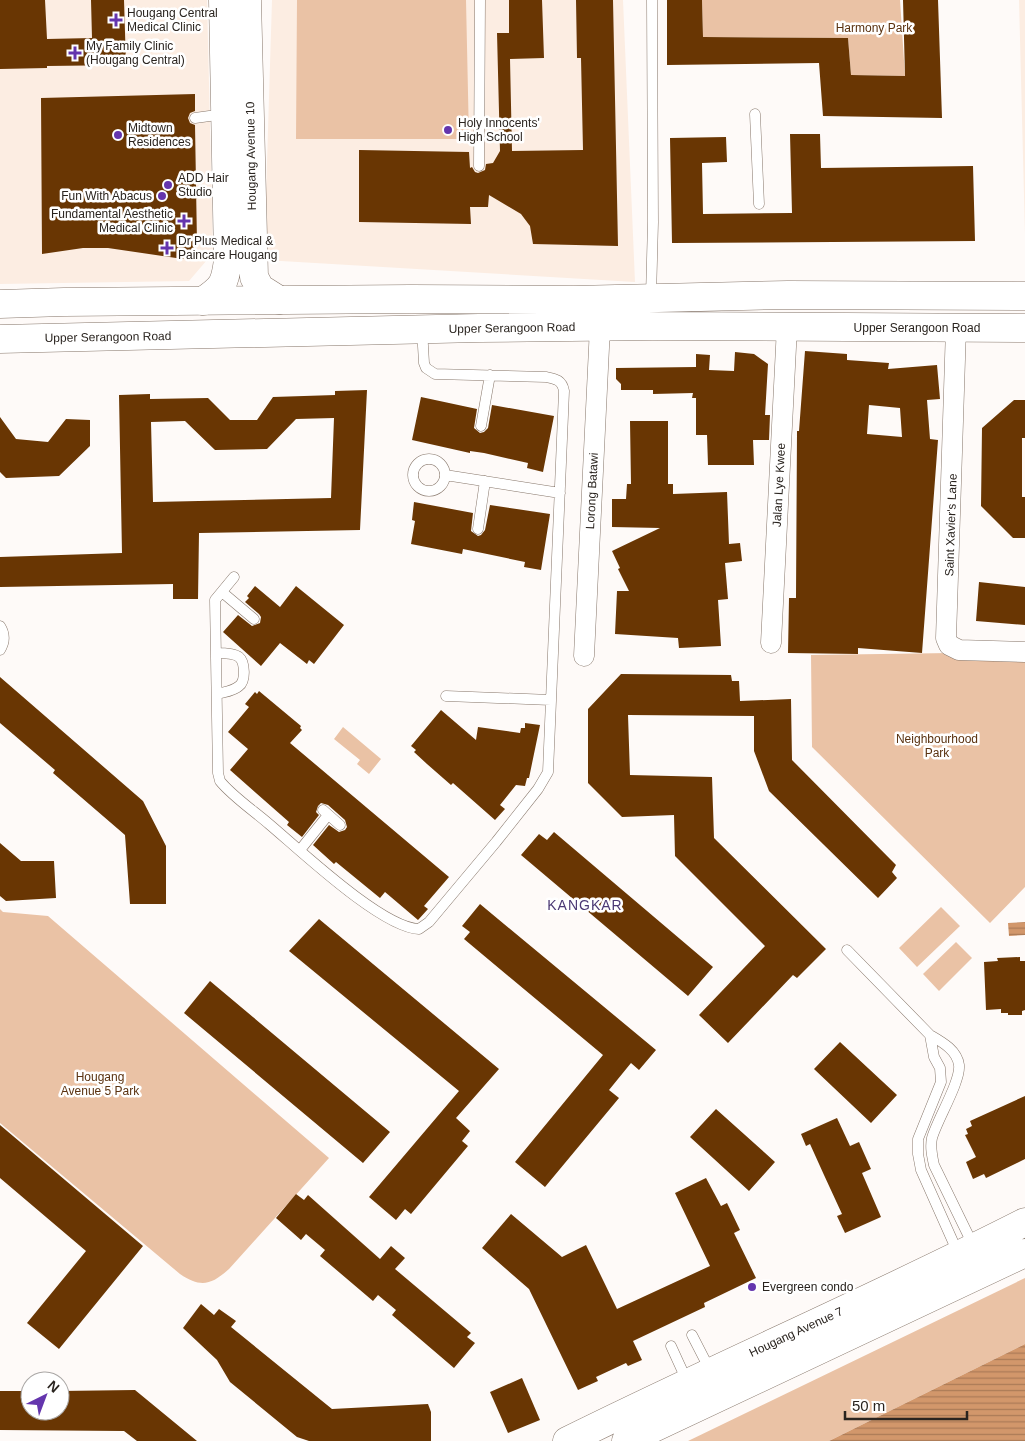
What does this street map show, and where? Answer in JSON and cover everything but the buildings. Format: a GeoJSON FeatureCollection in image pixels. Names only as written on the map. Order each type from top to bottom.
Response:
{"type":"FeatureCollection","features":[{"type":"Feature","properties":{"kind":"main road","name":"Hougang Avenue 10"},"geometry":{"type":"LineString","coordinates":[[223,0],[231,112],[254,277],[260,288],[279,300]]}},
{"type":"Feature","properties":{"kind":"main road","name":"Hougang Avenue 10"},"geometry":{"type":"LineString","coordinates":[[203,301],[217,291],[226,280],[231,112],[247,0]]}},
{"type":"Feature","properties":{"kind":"main road"},"geometry":{"type":"LineString","coordinates":[[0,304],[279,300],[574,300],[788,295],[1025,296]]}},
{"type":"Feature","properties":{"kind":"main road","name":"Upper Serangoon Road"},"geometry":{"type":"LineString","coordinates":[[0,339],[422,329],[600,327],[1025,328]]}},
{"type":"Feature","properties":{"kind":"main road","name":"Hougang Avenue 7"},"geometry":{"type":"LineString","coordinates":[[566,1441],[706,1389],[972,1264],[1025,1222]]}},
{"type":"Feature","properties":{"kind":"main road","name":"Hougang Avenue 7"},"geometry":{"type":"LineString","coordinates":[[972,1264],[1025,1253]]}},
{"type":"Feature","properties":{"kind":"main road","name":"Hougang Avenue 7"},"geometry":{"type":"LineString","coordinates":[[626,1441],[706,1389]]}},
{"type":"Feature","properties":{"kind":"street","name":"Lorong Batawi"},"geometry":{"type":"LineString","coordinates":[[584,656],[600,327]]}},
{"type":"Feature","properties":{"kind":"street","name":"Jalan Lye Kwee"},"geometry":{"type":"LineString","coordinates":[[771,643],[787,327]]}},
{"type":"Feature","properties":{"kind":"street","name":"Saint Xavier's Lane"},"geometry":{"type":"LineString","coordinates":[[956,328],[946,638],[949,645],[959,650],[1025,652]]}},
{"type":"Feature","properties":{"kind":"lane"},"geometry":{"type":"LineString","coordinates":[[479,166],[480,0]]}},
{"type":"Feature","properties":{"kind":"lane"},"geometry":{"type":"LineString","coordinates":[[651,298],[653,222],[651,114],[652,0]]}},
{"type":"Feature","properties":{"kind":"lane"},"geometry":{"type":"LineString","coordinates":[[195,118],[231,112]]}},
{"type":"Feature","properties":{"kind":"lane"},"geometry":{"type":"LineString","coordinates":[[755,114],[759,204]]}},
{"type":"Feature","properties":{"kind":"lane"},"geometry":{"type":"LineString","coordinates":[[234,577],[215,600],[218,773],[220,781],[300,850],[368,905],[410,929],[419,929],[429,922],[496,842],[543,782],[548,772],[563,386],[558,380],[546,376],[435,374],[424,363],[422,329]]}},
{"type":"Feature","properties":{"kind":"lane"},"geometry":{"type":"LineString","coordinates":[[481,426],[490,375]]}},
{"type":"Feature","properties":{"kind":"lane"},"geometry":{"type":"LineString","coordinates":[[445,475],[560,493]]}},
{"type":"Feature","properties":{"kind":"lane"},"geometry":{"type":"LineString","coordinates":[[478,529],[485,481]]}},
{"type":"Feature","properties":{"kind":"lane"},"geometry":{"type":"LineString","coordinates":[[222,592],[254,619]]}},
{"type":"Feature","properties":{"kind":"lane"},"geometry":{"type":"LineString","coordinates":[[0,626],[4,633],[0,650]]}},
{"type":"Feature","properties":{"kind":"lane"},"geometry":{"type":"LineString","coordinates":[[216,653],[240,657],[243,662],[244,680],[237,688],[217,694]]}},
{"type":"Feature","properties":{"kind":"lane"},"geometry":{"type":"LineString","coordinates":[[446,696],[551,700]]}},
{"type":"Feature","properties":{"kind":"lane"},"geometry":{"type":"LineString","coordinates":[[300,850],[325,813],[340,825]]}},
{"type":"Feature","properties":{"kind":"lane"},"geometry":{"type":"LineString","coordinates":[[847,950],[930,1035],[945,1044],[955,1055],[959,1066],[954,1084],[931,1139],[931,1152],[934,1165],[972,1264]]}},
{"type":"Feature","properties":{"kind":"lane"},"geometry":{"type":"LineString","coordinates":[[930,1035],[934,1057],[940,1068],[940,1082],[918,1139],[918,1154],[922,1170],[972,1264]]}},
{"type":"Feature","properties":{"kind":"lane"},"geometry":{"type":"LineString","coordinates":[[692,1335],[706,1389]]}},
{"type":"Feature","properties":{"kind":"lane"},"geometry":{"type":"LineString","coordinates":[[671,1346],[706,1389]]}},
{"type":"Feature","properties":{"kind":"shaded area"},"geometry":{"type":"Polygon","coordinates":[[[0,0],[207,0],[213,253],[189,281],[0,284],[0,0]]]}},
{"type":"Feature","properties":{"kind":"shaded area","name":"Holy Innocents' High School"},"geometry":{"type":"Polygon","coordinates":[[[272,0],[623,0],[635,282],[264,260],[272,0]]]}},
{"type":"Feature","properties":{"kind":"shaded area"},"geometry":{"type":"Polygon","coordinates":[[[1019,0],[1025,0],[1025,235],[1019,0]]]}},
{"type":"Feature","properties":{"kind":"shaded area"},"geometry":{"type":"Polygon","coordinates":[[[1025,922],[1025,935],[1009,936],[1008,923],[1025,922]]]}},
{"type":"Feature","properties":{"kind":"shaded area"},"geometry":{"type":"Polygon","coordinates":[[[1025,1344],[1025,1441],[829,1441],[1025,1344]]]}},
{"type":"Feature","properties":{"kind":"green space"},"geometry":{"type":"Polygon","coordinates":[[[297,0],[466,0],[469,139],[296,139],[297,0]]]}},
{"type":"Feature","properties":{"kind":"green space","name":"Harmony Park"},"geometry":{"type":"Polygon","coordinates":[[[702,0],[900,0],[905,76],[851,75],[848,38],[703,37],[702,0]]]}},
{"type":"Feature","properties":{"kind":"green space","name":"Neighbourhood Park"},"geometry":{"type":"Polygon","coordinates":[[[951,653],[951,658],[1025,658],[1025,887],[990,923],[812,747],[811,655],[951,653]]]}},
{"type":"Feature","properties":{"kind":"green space"},"geometry":{"type":"Polygon","coordinates":[[[343,727],[381,759],[369,774],[357,764],[360,760],[334,739],[343,727]]]}},
{"type":"Feature","properties":{"kind":"green space"},"geometry":{"type":"Polygon","coordinates":[[[941,907],[960,926],[917,967],[899,948],[941,907]]]}},
{"type":"Feature","properties":{"kind":"green space","name":"Hougang Avenue 5 Park"},"geometry":{"type":"Polygon","coordinates":[[[0,909],[3,912],[48,916],[329,1158],[229,1269],[217,1278],[206,1283],[200,1283],[180,1274],[0,1123],[0,909]]]}},
{"type":"Feature","properties":{"kind":"green space"},"geometry":{"type":"Polygon","coordinates":[[[956,942],[972,958],[939,991],[923,974],[956,942]]]}},
{"type":"Feature","properties":{"kind":"green space"},"geometry":{"type":"Polygon","coordinates":[[[1025,1278],[1025,1344],[829,1441],[688,1441],[1025,1278]]]}},
{"type":"Feature","properties":{"kind":"place","name":"Hougang Central Medical Clinic"},"geometry":{"type":"Point","coordinates":[116,20]}},
{"type":"Feature","properties":{"kind":"place","name":"My Family Clinic (Hougang Central)"},"geometry":{"type":"Point","coordinates":[75,53]}},
{"type":"Feature","properties":{"kind":"place","name":"Holy Innocents' High School"},"geometry":{"type":"Point","coordinates":[448,130]}},
{"type":"Feature","properties":{"kind":"place","name":"Midtown Residences"},"geometry":{"type":"Point","coordinates":[118,135]}},
{"type":"Feature","properties":{"kind":"place","name":"ADD Hair Studio"},"geometry":{"type":"Point","coordinates":[168,185]}},
{"type":"Feature","properties":{"kind":"place","name":"Fun With Abacus"},"geometry":{"type":"Point","coordinates":[162,196]}},
{"type":"Feature","properties":{"kind":"place","name":"Fundamental Aesthetic Medical Clinic"},"geometry":{"type":"Point","coordinates":[184,221]}},
{"type":"Feature","properties":{"kind":"place","name":"Dr Plus Medical & Paincare Hougang"},"geometry":{"type":"Point","coordinates":[167,248]}},
{"type":"Feature","properties":{"kind":"place","name":"Evergreen condo"},"geometry":{"type":"Point","coordinates":[752,1287]}},
{"type":"Feature","properties":{"kind":"district","name":"KANGKAR"},"geometry":{"type":"Point","coordinates":[585,905]}}]}
